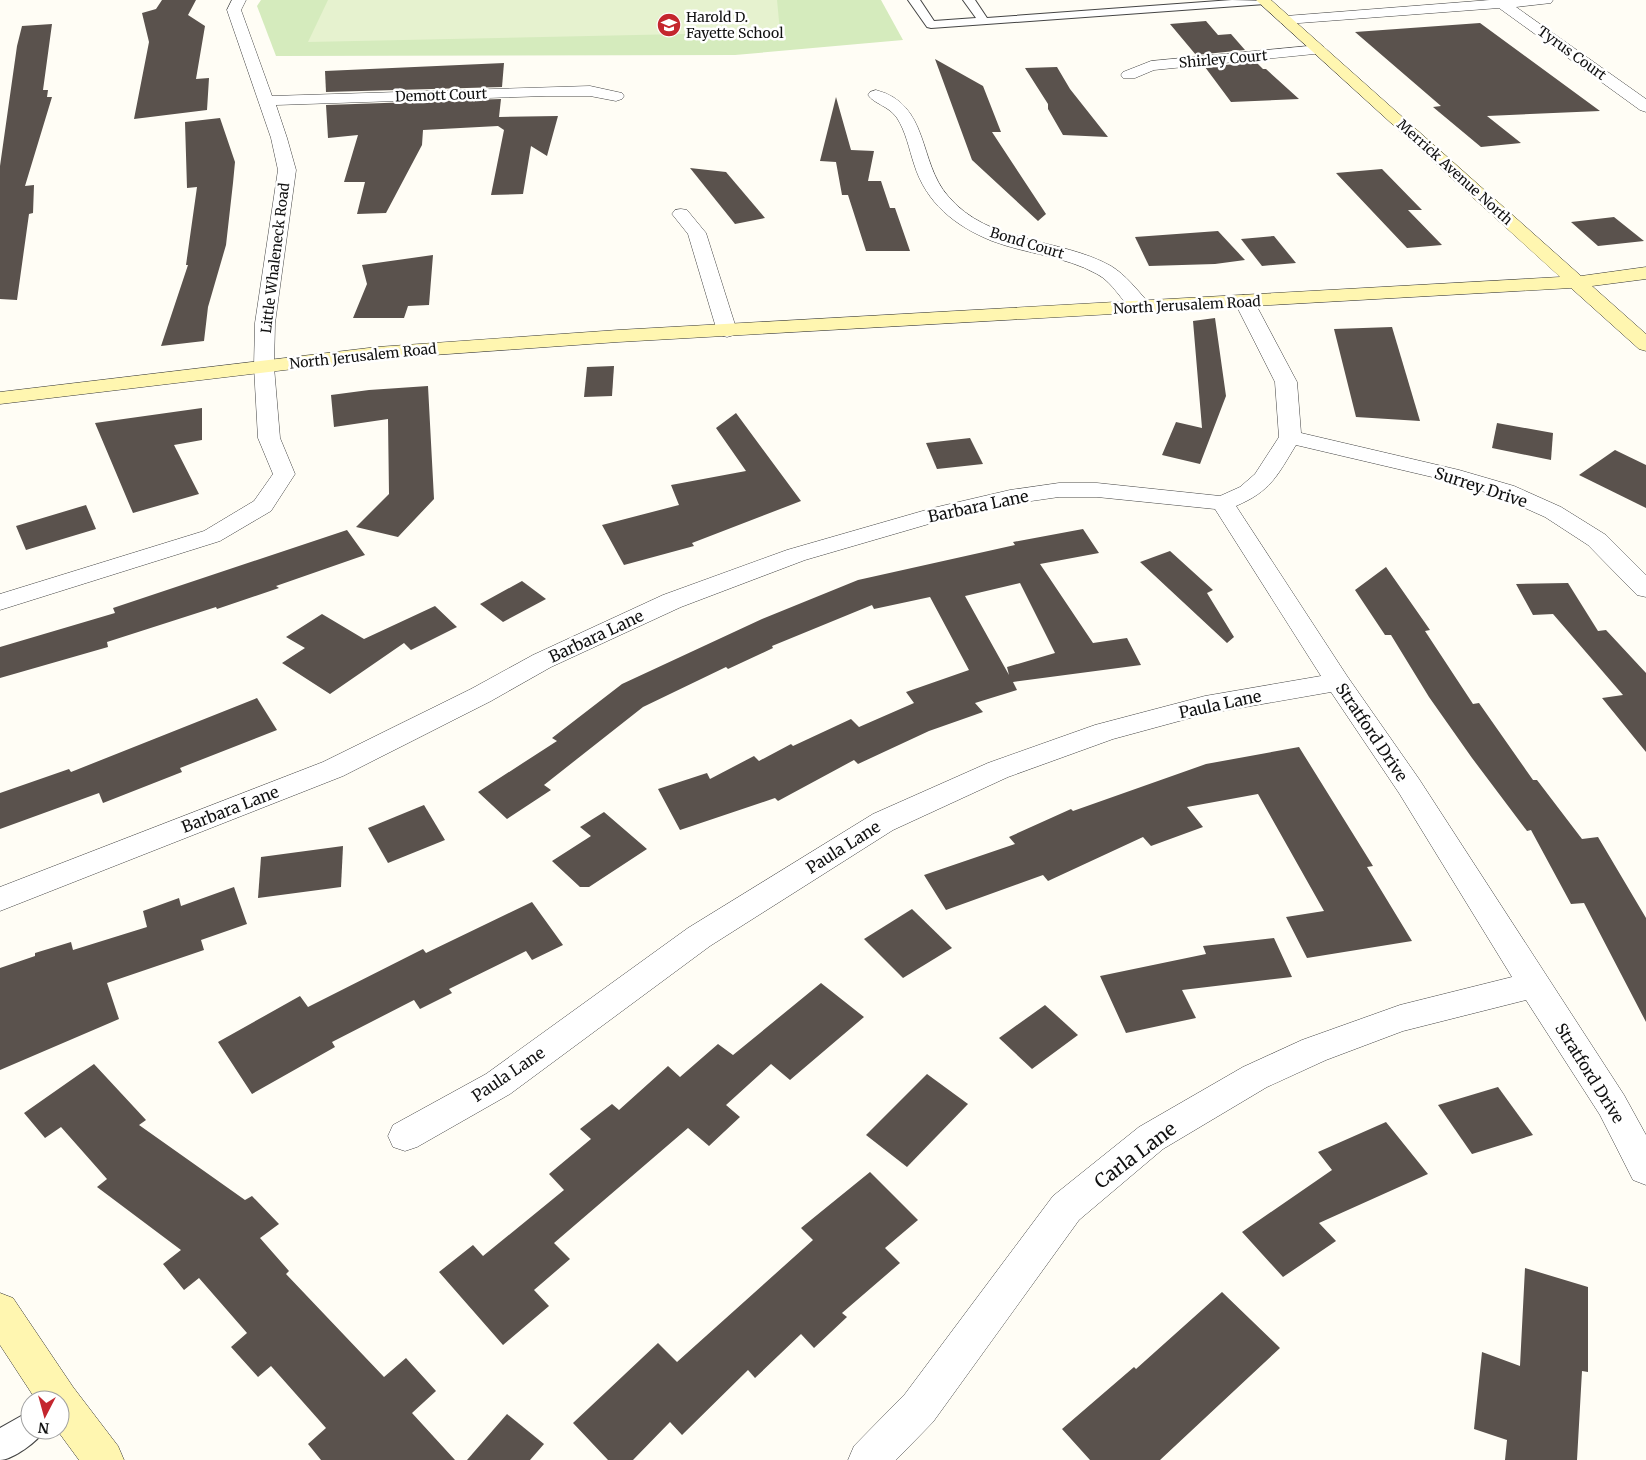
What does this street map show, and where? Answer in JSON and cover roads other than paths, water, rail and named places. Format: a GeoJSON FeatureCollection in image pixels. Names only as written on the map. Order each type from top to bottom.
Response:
{"type":"FeatureCollection","features":[{"type":"Feature","properties":{"kind":"main road","name":"Merrick Avenue North"},"geometry":{"type":"LineString","coordinates":[[1264,1],[1646,345]]}},
{"type":"Feature","properties":{"kind":"main road","name":"North Jerusalem Road"},"geometry":{"type":"LineString","coordinates":[[0,398],[377,353],[1577,282],[1646,273]]}},
{"type":"Feature","properties":{"kind":"main road"},"geometry":{"type":"LineString","coordinates":[[0,1311],[52,1390]]}},
{"type":"Feature","properties":{"kind":"main road"},"geometry":{"type":"LineString","coordinates":[[70,1416],[104,1460]]}},
{"type":"Feature","properties":{"kind":"street","name":"Little Whaleneck Road"},"geometry":{"type":"LineString","coordinates":[[0,602],[212,536],[262,506],[284,474],[269,438],[264,367],[265,323],[287,170],[279,138],[234,10],[239,0]]}},
{"type":"Feature","properties":{"kind":"street"},"geometry":{"type":"LineString","coordinates":[[1286,20],[1500,2],[1546,0]]}},
{"type":"Feature","properties":{"kind":"street","name":"Tyrus Court"},"geometry":{"type":"LineString","coordinates":[[1500,2],[1646,107]]}},
{"type":"Feature","properties":{"kind":"street","name":"Shirley Court"},"geometry":{"type":"LineString","coordinates":[[1129,75],[1151,66],[1319,50]]}},
{"type":"Feature","properties":{"kind":"street","name":"Demott Court"},"geometry":{"type":"LineString","coordinates":[[265,101],[546,91],[590,91],[616,96]]}},
{"type":"Feature","properties":{"kind":"street","name":"Bond Court"},"geometry":{"type":"LineString","coordinates":[[876,95],[892,103],[900,111],[910,127],[930,184],[942,200],[965,220],[987,232],[1021,244],[1073,257],[1104,270],[1116,279],[1142,307]]}},
{"type":"Feature","properties":{"kind":"street"},"geometry":{"type":"LineString","coordinates":[[681,214],[697,234],[727,331]]}},
{"type":"Feature","properties":{"kind":"street"},"geometry":{"type":"LineString","coordinates":[[1223,503],[1248,492],[1264,478],[1290,437],[1286,382],[1244,302]]}},
{"type":"Feature","properties":{"kind":"street","name":"Surrey Drive"},"geometry":{"type":"LineString","coordinates":[[1290,437],[1506,491],[1553,512],[1597,540],[1646,589]]}},
{"type":"Feature","properties":{"kind":"street","name":"Barbara Lane"},"geometry":{"type":"LineString","coordinates":[[0,899],[333,769],[481,695],[550,657],[672,601],[796,555],[933,515],[1010,497],[1059,490],[1096,490],[1223,503]]}},
{"type":"Feature","properties":{"kind":"street","name":"Stratford Drive"},"geometry":{"type":"LineString","coordinates":[[1223,503],[1338,682],[1409,786],[1612,1105],[1646,1169]]}},
{"type":"Feature","properties":{"kind":"street","name":"Paula Lane"},"geometry":{"type":"LineString","coordinates":[[405,1136],[498,1084],[699,937],[883,822],[998,770],[1105,732],[1205,705],[1338,682]]}},
{"type":"Feature","properties":{"kind":"street","name":"Carla Lane"},"geometry":{"type":"LineString","coordinates":[[868,1460],[919,1408],[1010,1288],[1066,1208],[1151,1138],[1255,1077],[1314,1050],[1400,1018],[1534,985]]}},
{"type":"Feature","properties":{"kind":"lane"},"geometry":{"type":"LineString","coordinates":[[914,0],[931,24],[1264,1]]}},
{"type":"Feature","properties":{"kind":"lane"},"geometry":{"type":"LineString","coordinates":[[969,0],[984,21]]}},
{"type":"Feature","properties":{"kind":"lane"},"geometry":{"type":"LineString","coordinates":[[1077,0],[1090,13]]}},
{"type":"Feature","properties":{"kind":"lane"},"geometry":{"type":"LineString","coordinates":[[1026,6],[1036,17]]}},
{"type":"Feature","properties":{"kind":"lane"},"geometry":{"type":"LineString","coordinates":[[0,1446],[20,1433]]}},
{"type":"Feature","properties":{"kind":"place","name":"Harold D. Fayette School"},"geometry":{"type":"Point","coordinates":[669,25]}}]}
